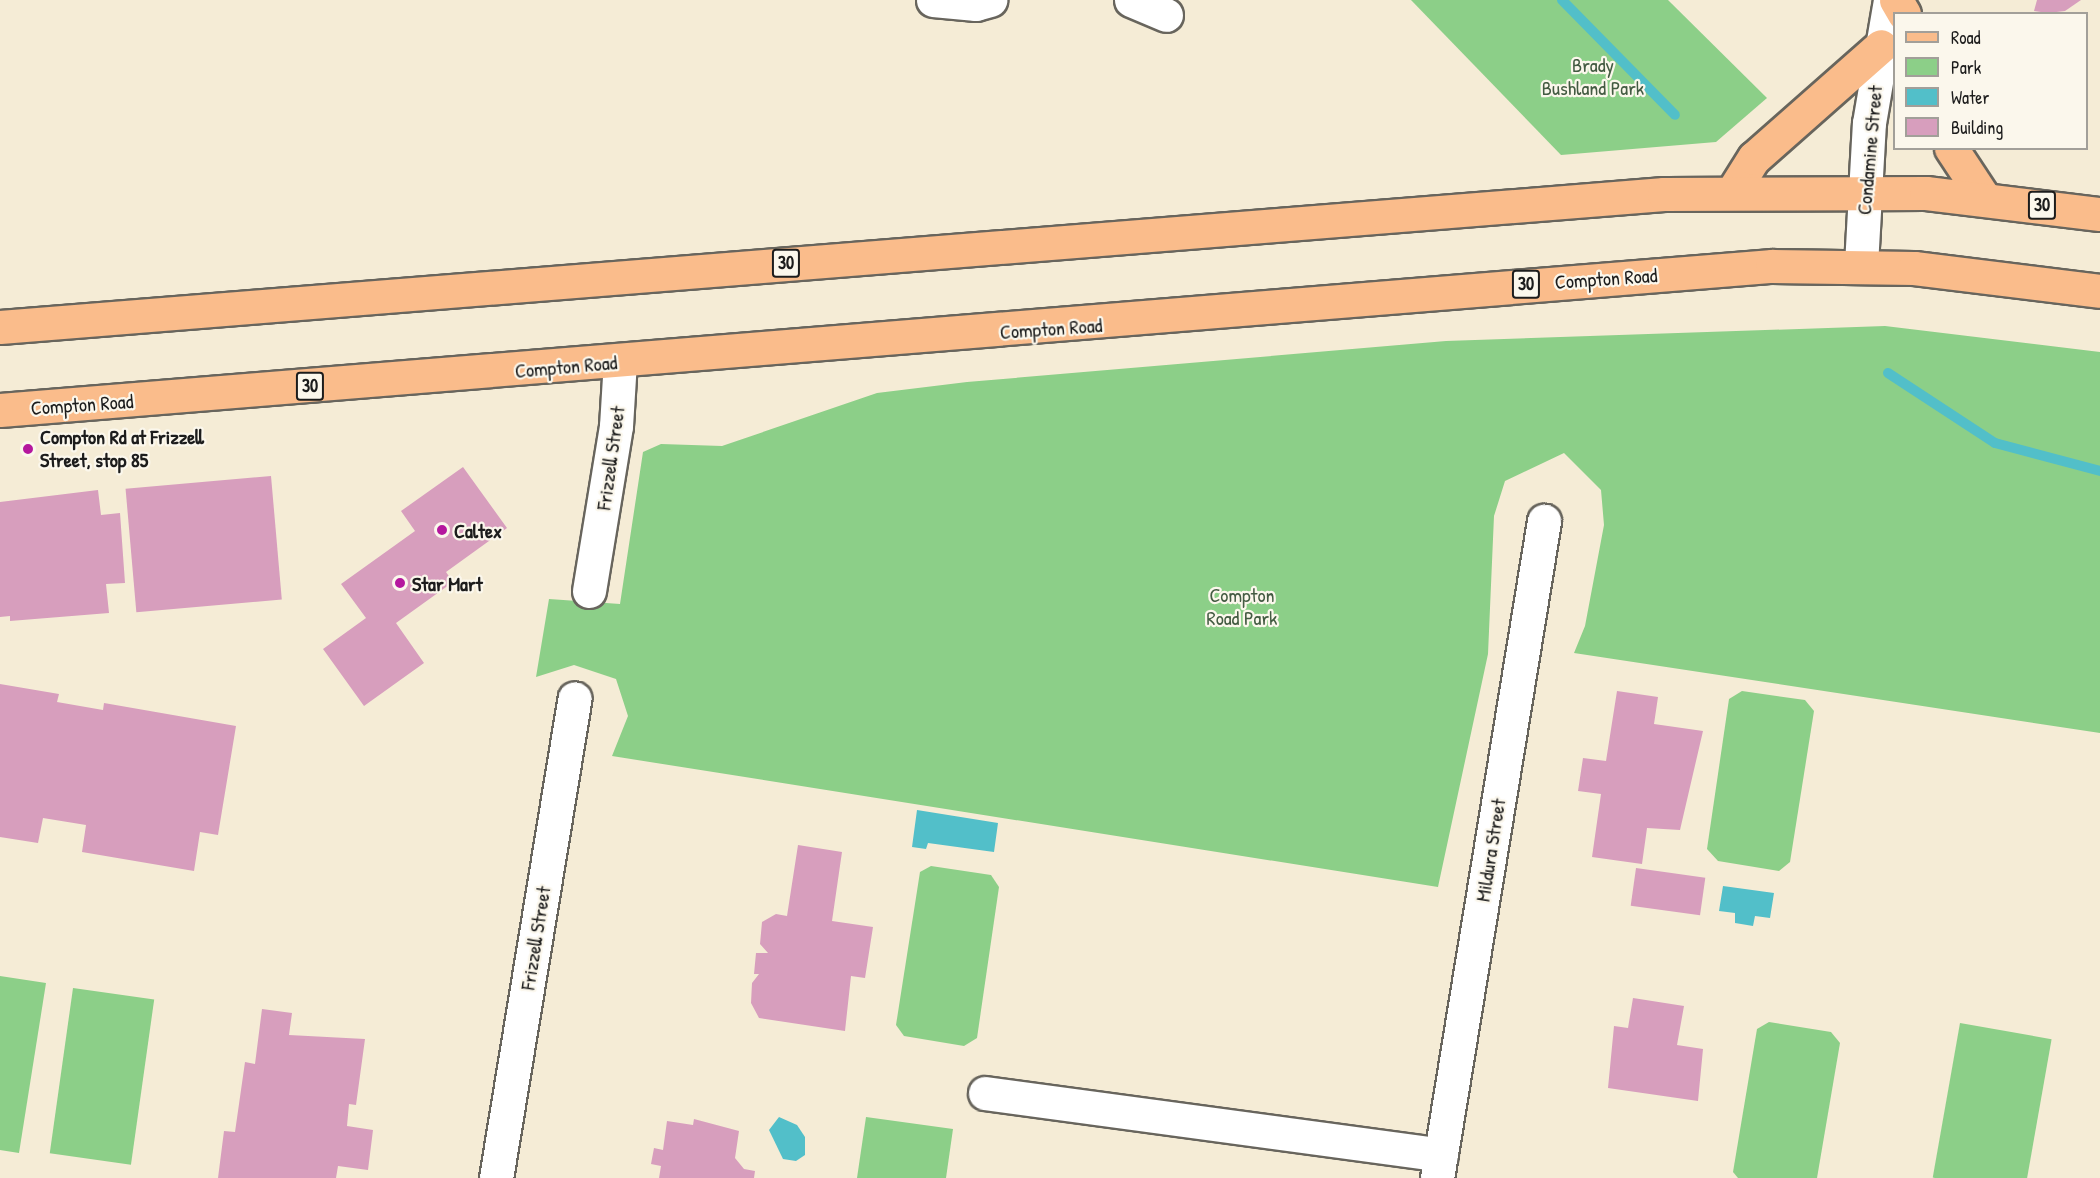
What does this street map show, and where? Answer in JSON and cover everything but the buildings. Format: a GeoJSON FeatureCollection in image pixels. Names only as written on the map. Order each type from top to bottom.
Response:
{"type":"FeatureCollection","features":[{"type":"Feature","properties":{"kind":"main road"},"geometry":{"type":"LineString","coordinates":[[1733,191],[1754,158],[1881,46]]}},
{"type":"Feature","properties":{"kind":"main road"},"geometry":{"type":"LineString","coordinates":[[1952,150],[1984,198]]}},
{"type":"Feature","properties":{"kind":"main road","name":"30"},"geometry":{"type":"LineString","coordinates":[[0,327],[1733,191],[1864,190],[1984,198],[2100,214]]}},
{"type":"Feature","properties":{"kind":"main road","name":"Compton Road"},"geometry":{"type":"LineString","coordinates":[[0,410],[1191,317],[1311,301],[1617,277],[1861,265],[2100,291]]}},
{"type":"Feature","properties":{"kind":"street"},"geometry":{"type":"LineString","coordinates":[[933,0],[976,4],[990,0]]}},
{"type":"Feature","properties":{"kind":"street"},"geometry":{"type":"LineString","coordinates":[[1131,0],[1166,15]]}},
{"type":"Feature","properties":{"kind":"street","name":"Condamine Street"},"geometry":{"type":"LineString","coordinates":[[1861,265],[1864,190],[1881,46],[1890,0]]}},
{"type":"Feature","properties":{"kind":"street","name":"Frizzell Street"},"geometry":{"type":"LineString","coordinates":[[589,591],[616,426],[620,361]]}},
{"type":"Feature","properties":{"kind":"street","name":"Mildura Street"},"geometry":{"type":"LineString","coordinates":[[1439,1167],[1544,521]]}},
{"type":"Feature","properties":{"kind":"street","name":"Frizzell Street"},"geometry":{"type":"LineString","coordinates":[[496,1178],[575,698]]}},
{"type":"Feature","properties":{"kind":"street"},"geometry":{"type":"LineString","coordinates":[[985,1093],[1439,1167]]}},
{"type":"Feature","properties":{"kind":"green space","name":"Brady Bushland Park"},"geometry":{"type":"Polygon","coordinates":[[[1411,0],[1668,0],[1767,98],[1716,142],[1561,155],[1411,0]]]}},
{"type":"Feature","properties":{"kind":"green space","name":"Compton Road Park"},"geometry":{"type":"Polygon","coordinates":[[[1885,326],[2100,352],[2100,733],[1574,653],[1585,626],[1604,525],[1601,490],[1564,453],[1505,481],[1494,516],[1488,654],[1438,887],[612,756],[628,716],[616,679],[574,665],[536,677],[549,599],[620,604],[643,452],[661,444],[722,446],[877,393],[967,382],[1446,341],[1885,326]]]}},
{"type":"Feature","properties":{"kind":"green space"},"geometry":{"type":"Polygon","coordinates":[[[1742,691],[1805,700],[1814,711],[1790,862],[1779,871],[1718,861],[1707,849],[1729,699],[1742,691]]]}},
{"type":"Feature","properties":{"kind":"green space"},"geometry":{"type":"Polygon","coordinates":[[[931,866],[991,875],[999,887],[977,1038],[964,1046],[904,1036],[896,1025],[920,872],[931,866]]]}},
{"type":"Feature","properties":{"kind":"green space"},"geometry":{"type":"Polygon","coordinates":[[[0,976],[46,983],[19,1153],[0,1150],[0,976]]]}},
{"type":"Feature","properties":{"kind":"green space"},"geometry":{"type":"Polygon","coordinates":[[[73,988],[154,999],[131,1165],[50,1153],[73,988]]]}},
{"type":"Feature","properties":{"kind":"green space"},"geometry":{"type":"Polygon","coordinates":[[[1769,1022],[1831,1032],[1840,1043],[1817,1178],[1738,1178],[1733,1172],[1757,1029],[1769,1022]]]}},
{"type":"Feature","properties":{"kind":"green space"},"geometry":{"type":"Polygon","coordinates":[[[1960,1023],[2052,1039],[2027,1178],[1933,1178],[1960,1023]]]}},
{"type":"Feature","properties":{"kind":"green space"},"geometry":{"type":"Polygon","coordinates":[[[866,1117],[953,1129],[946,1178],[857,1178],[866,1117]]]}},
{"type":"Feature","properties":{"kind":"water"},"geometry":{"type":"Polygon","coordinates":[[[917,810],[998,823],[994,852],[928,843],[926,849],[912,847],[917,810]]]}},
{"type":"Feature","properties":{"kind":"water"},"geometry":{"type":"Polygon","coordinates":[[[1723,886],[1774,893],[1770,918],[1755,916],[1753,926],[1735,923],[1735,913],[1719,911],[1723,886]]]}},
{"type":"Feature","properties":{"kind":"water"},"geometry":{"type":"Polygon","coordinates":[[[779,1117],[797,1125],[805,1137],[805,1155],[796,1161],[783,1159],[769,1130],[779,1117]]]}},
{"type":"Feature","properties":{"kind":"waterway"},"geometry":{"type":"LineString","coordinates":[[1562,0],[1675,115]]}},
{"type":"Feature","properties":{"kind":"waterway"},"geometry":{"type":"LineString","coordinates":[[1888,373],[1995,443],[2100,471]]}},
{"type":"Feature","properties":{"kind":"place","name":"Compton Rd at Frizzell Street, stop 85"},"geometry":{"type":"Point","coordinates":[28,449]}},
{"type":"Feature","properties":{"kind":"place","name":"Caltex"},"geometry":{"type":"Point","coordinates":[442,530]}},
{"type":"Feature","properties":{"kind":"place","name":"Star Mart"},"geometry":{"type":"Point","coordinates":[400,583]}}]}
